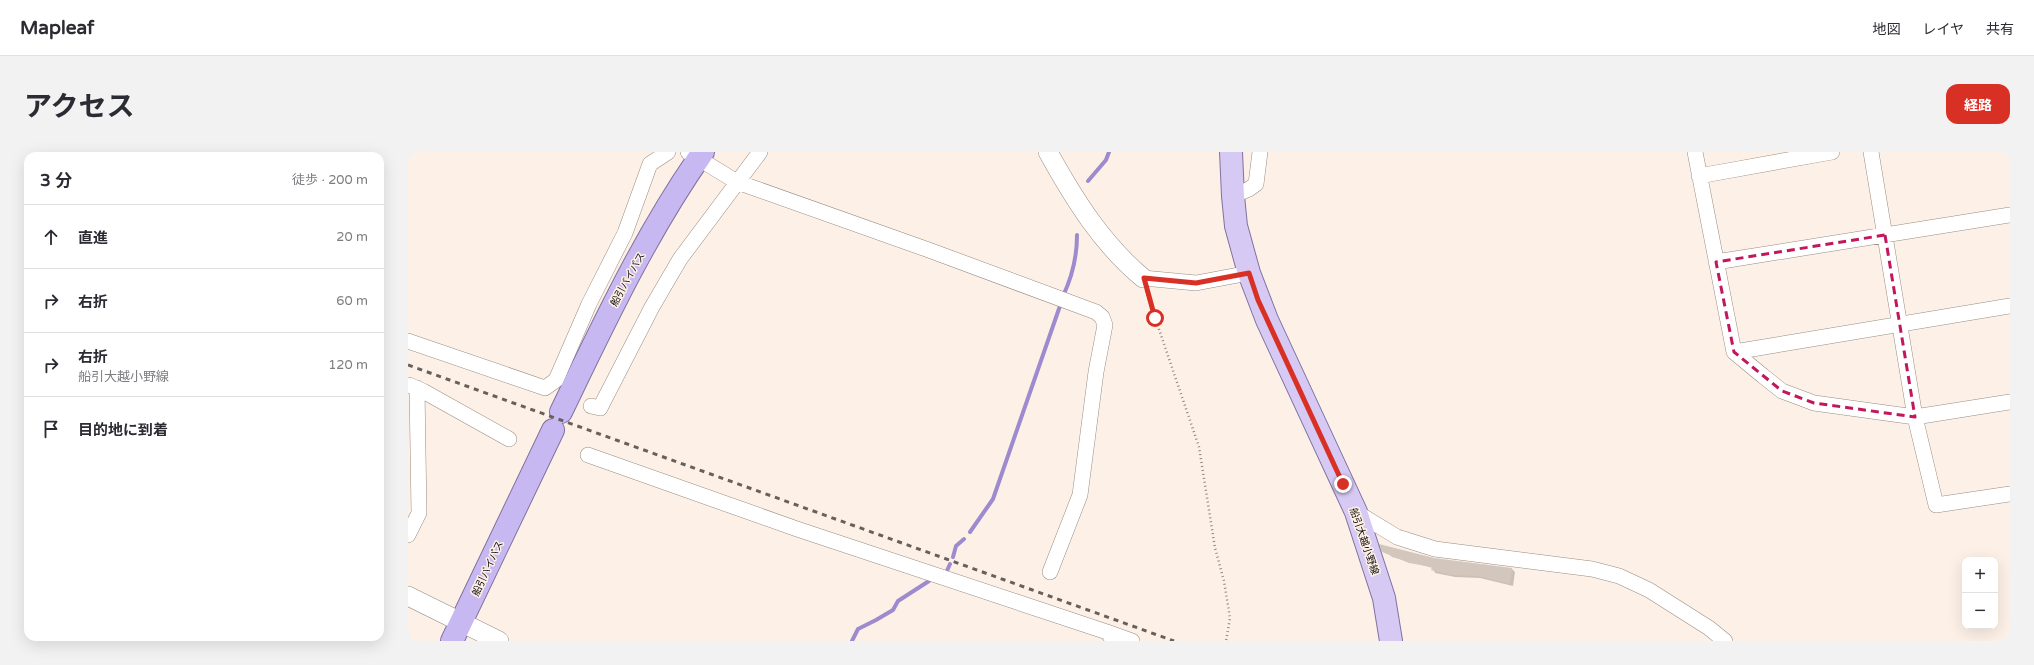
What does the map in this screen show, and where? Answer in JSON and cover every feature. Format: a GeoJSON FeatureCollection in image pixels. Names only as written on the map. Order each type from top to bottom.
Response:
{"type":"FeatureCollection","features":[{"type":"Feature","properties":{"kind":"highway","name":"船引バイパス"},"geometry":{"type":"LineString","coordinates":[[457,632],[617,294],[666,210],[696,154]]}},
{"type":"Feature","properties":{"kind":"main road","name":"船引大越小野線"},"geometry":{"type":"LineString","coordinates":[[1231,152],[1236,226],[1249,273],[1258,300],[1356,512],[1384,598],[1391,641]]}},
{"type":"Feature","properties":{"kind":"street"},"geometry":{"type":"LineString","coordinates":[[408,341],[545,388],[556,380],[589,304],[625,233],[650,164],[668,152]]}},
{"type":"Feature","properties":{"kind":"street"},"geometry":{"type":"LineString","coordinates":[[591,406],[600,408],[652,307],[680,259],[760,152]]}},
{"type":"Feature","properties":{"kind":"street"},"geometry":{"type":"LineString","coordinates":[[1048,152],[1080,208],[1126,264],[1144,278],[1196,283],[1249,273]]}},
{"type":"Feature","properties":{"kind":"street"},"geometry":{"type":"LineString","coordinates":[[1233,196],[1256,184],[1260,152]]}},
{"type":"Feature","properties":{"kind":"street"},"geometry":{"type":"LineString","coordinates":[[1695,152],[1734,352],[1782,391],[1814,403],[1915,417],[2010,402]]}},
{"type":"Feature","properties":{"kind":"street"},"geometry":{"type":"LineString","coordinates":[[1699,176],[1832,152]]}},
{"type":"Feature","properties":{"kind":"street"},"geometry":{"type":"LineString","coordinates":[[1871,152],[1915,417],[1936,505],[2010,494]]}},
{"type":"Feature","properties":{"kind":"street"},"geometry":{"type":"LineString","coordinates":[[696,154],[737,182],[961,262],[1096,312],[1102,317],[1105,325],[1096,372],[1080,495],[1050,572]]}},
{"type":"Feature","properties":{"kind":"street"},"geometry":{"type":"LineString","coordinates":[[1716,262],[2010,215]]}},
{"type":"Feature","properties":{"kind":"street"},"geometry":{"type":"LineString","coordinates":[[1734,352],[1899,323],[2010,306]]}},
{"type":"Feature","properties":{"kind":"street"},"geometry":{"type":"LineString","coordinates":[[412,386],[509,439]]}},
{"type":"Feature","properties":{"kind":"street"},"geometry":{"type":"LineString","coordinates":[[408,535],[419,513],[412,386]]}},
{"type":"Feature","properties":{"kind":"street"},"geometry":{"type":"LineString","coordinates":[[588,455],[1111,637],[1132,641]]}},
{"type":"Feature","properties":{"kind":"street"},"geometry":{"type":"LineString","coordinates":[[1356,512],[1397,537],[1435,549],[1592,569],[1619,576],[1649,590],[1709,628],[1725,641]]}},
{"type":"Feature","properties":{"kind":"street"},"geometry":{"type":"LineString","coordinates":[[408,596],[457,632],[499,641]]}},
{"type":"Feature","properties":{"kind":"path"},"geometry":{"type":"LineString","coordinates":[[1144,278],[1199,447],[1215,548],[1224,581],[1230,618],[1226,641]]}},
{"type":"Feature","properties":{"kind":"highlighted area"},"geometry":{"type":"Polygon","coordinates":[[[1885,235],[1915,417],[1814,403],[1782,391],[1734,352],[1716,262],[1885,235]]]}},
{"type":"Feature","properties":{"kind":"building"},"geometry":{"type":"Polygon","coordinates":[[[1379,544],[1434,558],[1512,568],[1510,584],[1477,576],[1451,575],[1431,570],[1432,567],[1409,563],[1382,552],[1379,544]]]}},
{"type":"Feature","properties":{"kind":"waterway"},"geometry":{"type":"LineString","coordinates":[[1088,181],[1106,160],[1109,152]]}},
{"type":"Feature","properties":{"kind":"waterway"},"geometry":{"type":"LineString","coordinates":[[1063,296],[1073,266],[1077,235]]}},
{"type":"Feature","properties":{"kind":"waterway"},"geometry":{"type":"LineString","coordinates":[[970,532],[993,499],[1061,303]]}},
{"type":"Feature","properties":{"kind":"waterway"},"geometry":{"type":"LineString","coordinates":[[953,557],[956,546],[964,539]]}},
{"type":"Feature","properties":{"kind":"waterway"},"geometry":{"type":"LineString","coordinates":[[946,573],[950,564]]}},
{"type":"Feature","properties":{"kind":"waterway"},"geometry":{"type":"LineString","coordinates":[[852,641],[858,629],[893,610],[898,601],[929,581]]}},
{"type":"Feature","properties":{"kind":"railway"},"geometry":{"type":"LineString","coordinates":[[408,365],[1174,641]]}},
{"type":"Feature","properties":{"kind":"route"},"geometry":{"type":"LineString","coordinates":[[1155,318],[1146,291],[1144,278],[1196,283],[1249,273],[1258,300],[1343,484]]}}]}
